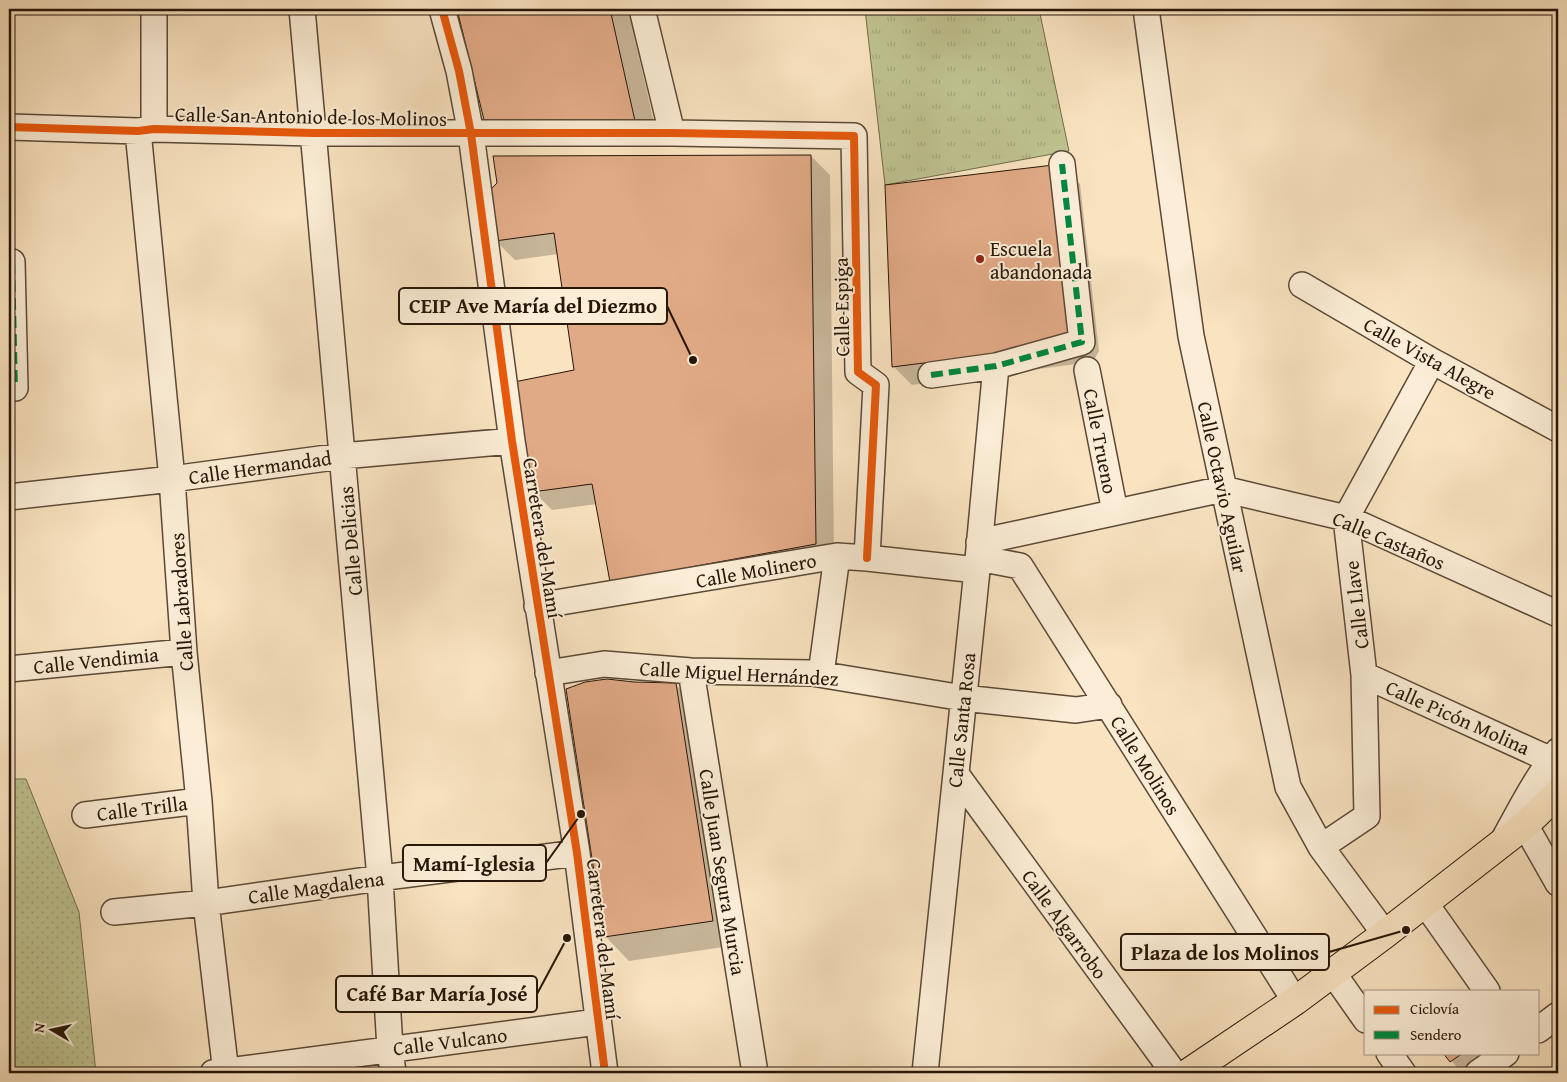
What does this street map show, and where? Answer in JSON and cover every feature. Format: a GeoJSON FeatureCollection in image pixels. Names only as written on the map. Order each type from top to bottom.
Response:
{"type":"FeatureCollection","features":[{"type":"Feature","properties":{"kind":"main road"},"geometry":{"type":"LineString","coordinates":[[1188,1073],[1295,1001],[1385,934],[1525,825],[1558,794]]}},
{"type":"Feature","properties":{"kind":"street","name":"Calle Labradores"},"geometry":{"type":"LineString","coordinates":[[154,9],[146,130],[184,652],[199,801],[206,903],[222,1073]]}},
{"type":"Feature","properties":{"kind":"street","name":"Calle Delicias"},"geometry":{"type":"LineString","coordinates":[[302,9],[380,878],[392,1073]]}},
{"type":"Feature","properties":{"kind":"street","name":"Carretera del Mamí"},"geometry":{"type":"LineString","coordinates":[[442,9],[458,71],[471,134],[512,441],[577,854],[605,1073]]}},
{"type":"Feature","properties":{"kind":"street"},"geometry":{"type":"LineString","coordinates":[[642,9],[672,133]]}},
{"type":"Feature","properties":{"kind":"street","name":"Calle Octavio Aguilar"},"geometry":{"type":"LineString","coordinates":[[1146,9],[1191,336],[1288,788],[1321,846],[1385,934]]}},
{"type":"Feature","properties":{"kind":"street","name":"Calle San Antonio de los Molinos"},"geometry":{"type":"LineString","coordinates":[[9,127],[313,133],[672,133],[854,136]]}},
{"type":"Feature","properties":{"kind":"street","name":"Calle Espiga"},"geometry":{"type":"LineString","coordinates":[[854,136],[858,372],[876,385],[867,558]]}},
{"type":"Feature","properties":{"kind":"street"},"geometry":{"type":"LineString","coordinates":[[931,375],[996,366],[1082,342],[1062,164]]}},
{"type":"Feature","properties":{"kind":"street"},"geometry":{"type":"LineString","coordinates":[[12,262],[11,343],[15,388]]}},
{"type":"Feature","properties":{"kind":"street","name":"Calle Vista Alegre"},"geometry":{"type":"LineString","coordinates":[[1302,285],[1432,361],[1558,428]]}},
{"type":"Feature","properties":{"kind":"street"},"geometry":{"type":"LineString","coordinates":[[1346,518],[1432,361]]}},
{"type":"Feature","properties":{"kind":"street","name":"Calle Santa Rosa"},"geometry":{"type":"LineString","coordinates":[[925,1073],[996,366]]}},
{"type":"Feature","properties":{"kind":"street","name":"Calle Trueno"},"geometry":{"type":"LineString","coordinates":[[1087,370],[1115,512]]}},
{"type":"Feature","properties":{"kind":"street","name":"Calle Hermandad"},"geometry":{"type":"LineString","coordinates":[[9,496],[172,479],[342,456],[512,441]]}},
{"type":"Feature","properties":{"kind":"street","name":"Calle Castaños"},"geometry":{"type":"LineString","coordinates":[[978,557],[1115,512],[1223,489],[1346,518],[1558,614]]}},
{"type":"Feature","properties":{"kind":"street","name":"Calle Llave"},"geometry":{"type":"LineString","coordinates":[[1321,846],[1367,816],[1364,675],[1346,518]]}},
{"type":"Feature","properties":{"kind":"street"},"geometry":{"type":"LineString","coordinates":[[821,674],[837,556]]}},
{"type":"Feature","properties":{"kind":"street","name":"Calle Molinero"},"geometry":{"type":"LineString","coordinates":[[537,606],[837,556],[867,558],[978,557]]}},
{"type":"Feature","properties":{"kind":"street","name":"Calle Molinos"},"geometry":{"type":"LineString","coordinates":[[978,557],[1020,566],[1295,1001]]}},
{"type":"Feature","properties":{"kind":"street","name":"Calle Vendimia"},"geometry":{"type":"LineString","coordinates":[[9,669],[184,652]]}},
{"type":"Feature","properties":{"kind":"street","name":"Calle Miguel Hernández"},"geometry":{"type":"LineString","coordinates":[[548,673],[604,664],[692,671],[812,673],[963,698],[1076,710],[1109,706]]}},
{"type":"Feature","properties":{"kind":"street","name":"Calle Juan Segura Murcia"},"geometry":{"type":"LineString","coordinates":[[692,671],[755,1073]]}},
{"type":"Feature","properties":{"kind":"street","name":"Calle Picón Molina"},"geometry":{"type":"LineString","coordinates":[[1364,675],[1555,756]]}},
{"type":"Feature","properties":{"kind":"street"},"geometry":{"type":"LineString","coordinates":[[1503,842],[1531,791],[1555,756]]}},
{"type":"Feature","properties":{"kind":"street","name":"Calle Algarrobo"},"geometry":{"type":"LineString","coordinates":[[956,774],[1174,1073]]}},
{"type":"Feature","properties":{"kind":"street","name":"Calle Trilla"},"geometry":{"type":"LineString","coordinates":[[85,815],[199,801]]}},
{"type":"Feature","properties":{"kind":"street"},"geometry":{"type":"LineString","coordinates":[[1525,825],[1558,883]]}},
{"type":"Feature","properties":{"kind":"street","name":"Calle Magdalena"},"geometry":{"type":"LineString","coordinates":[[114,912],[206,903],[380,878],[577,854]]}},
{"type":"Feature","properties":{"kind":"street"},"geometry":{"type":"LineString","coordinates":[[1425,903],[1486,990]]}},
{"type":"Feature","properties":{"kind":"street"},"geometry":{"type":"LineString","coordinates":[[1333,973],[1364,1017]]}},
{"type":"Feature","properties":{"kind":"street"},"geometry":{"type":"LineString","coordinates":[[1540,1028],[1558,1015]]}},
{"type":"Feature","properties":{"kind":"street","name":"Calle Vulcano"},"geometry":{"type":"LineString","coordinates":[[222,1073],[598,1022]]}},
{"type":"Feature","properties":{"kind":"street"},"geometry":{"type":"LineString","coordinates":[[1390,1054],[1403,1073]]}},
{"type":"Feature","properties":{"kind":"street"},"geometry":{"type":"LineString","coordinates":[[1478,1073],[1505,1054]]}},
{"type":"Feature","properties":{"kind":"green space"},"geometry":{"type":"Polygon","coordinates":[[[865,9],[1039,9],[1069,151],[885,185],[865,9]]]}},
{"type":"Feature","properties":{"kind":"green space"},"geometry":{"type":"Polygon","coordinates":[[[9,779],[26,779],[79,912],[96,1073],[9,1073],[9,779]]]}},
{"type":"Feature","properties":{"kind":"building"},"geometry":{"type":"Polygon","coordinates":[[[457,9],[610,9],[635,121],[484,120],[457,9]]]}},
{"type":"Feature","properties":{"kind":"building"},"geometry":{"type":"Polygon","coordinates":[[[811,155],[816,544],[610,582],[592,484],[532,492],[514,382],[574,370],[554,233],[495,241],[489,191],[497,183],[493,156],[811,155]]]}},
{"type":"Feature","properties":{"kind":"building","name":"Escuela abandonada"},"geometry":{"type":"Polygon","coordinates":[[[1062,164],[1075,344],[892,367],[885,185],[1062,164]]]}},
{"type":"Feature","properties":{"kind":"building"},"geometry":{"type":"Polygon","coordinates":[[[607,679],[676,683],[713,921],[604,937],[566,689],[585,682],[607,679]]]}},
{"type":"Feature","properties":{"kind":"building"},"geometry":{"type":"Polygon","coordinates":[[[1444,1054],[1462,1054],[1450,1062],[1444,1054]]]}},
{"type":"Feature","properties":{"kind":"marked path"},"geometry":{"type":"LineString","coordinates":[[931,375],[996,366],[1082,342],[1062,164]]}},
{"type":"Feature","properties":{"kind":"marked path"},"geometry":{"type":"LineString","coordinates":[[12,262],[15,388]]}},
{"type":"Feature","properties":{"kind":"cycle path"},"geometry":{"type":"LineString","coordinates":[[442,9],[459,71],[471,134],[512,441],[577,853],[605,1073]]}},
{"type":"Feature","properties":{"kind":"cycle path"},"geometry":{"type":"LineString","coordinates":[[9,127],[313,133],[672,133],[854,136],[858,372],[876,385],[867,558]]}},
{"type":"Feature","properties":{"kind":"place","name":"Escuela abandonada"},"geometry":{"type":"Point","coordinates":[980,259]}},
{"type":"Feature","properties":{"kind":"place","name":"CEIP Ave María del Diezmo"},"geometry":{"type":"Point","coordinates":[693,360]}},
{"type":"Feature","properties":{"kind":"place","name":"Mamí-Iglesia"},"geometry":{"type":"Point","coordinates":[581,814]}},
{"type":"Feature","properties":{"kind":"place","name":"Plaza de los Molinos"},"geometry":{"type":"Point","coordinates":[1406,930]}},
{"type":"Feature","properties":{"kind":"place","name":"Café Bar María José"},"geometry":{"type":"Point","coordinates":[567,938]}}]}
